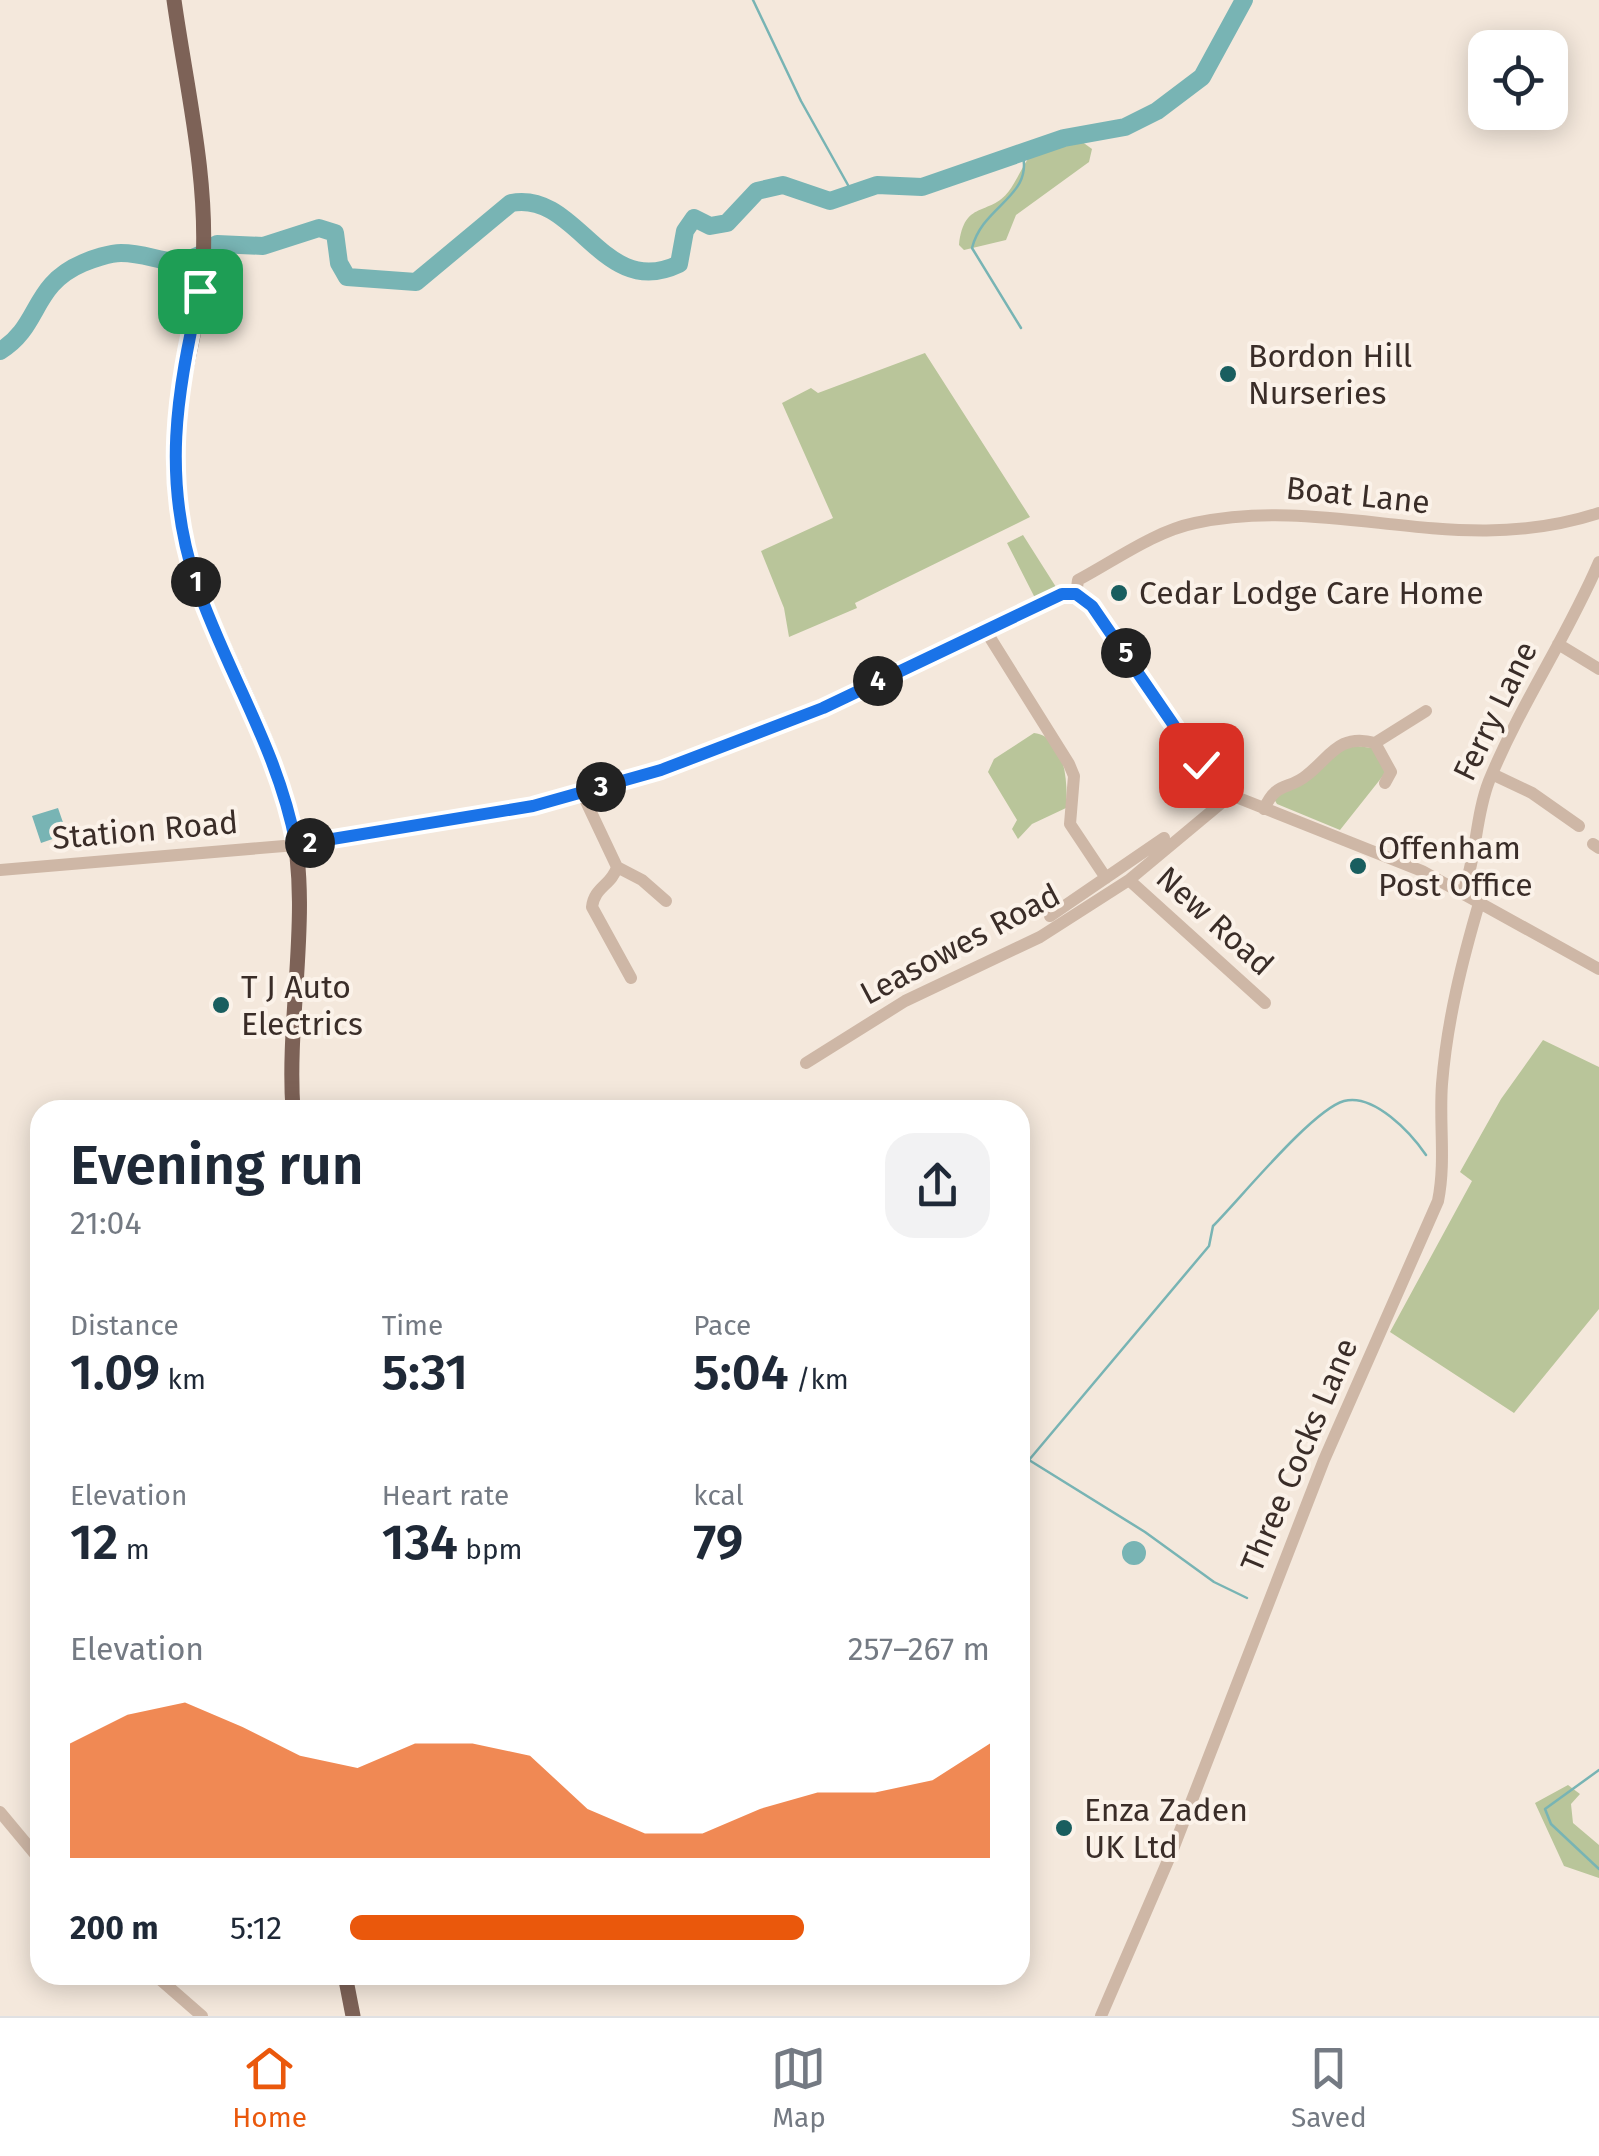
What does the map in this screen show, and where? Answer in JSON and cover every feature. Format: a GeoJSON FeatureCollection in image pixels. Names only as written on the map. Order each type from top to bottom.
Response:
{"type":"FeatureCollection","features":[{"type":"Feature","properties":{"kind":"main road"},"geometry":{"type":"LineString","coordinates":[[174,0],[202,200],[203,240],[203,266],[175,410],[177,504],[196,583],[256,716],[282,788],[296,845],[293,1100]]}},
{"type":"Feature","properties":{"kind":"main road"},"geometry":{"type":"LineString","coordinates":[[347,1985],[353,2016]]}},
{"type":"Feature","properties":{"kind":"street","name":"Boat Lane"},"geometry":{"type":"LineString","coordinates":[[1076,594],[1078,580],[1190,523],[1293,512],[1467,532],[1568,523],[1599,513]]}},
{"type":"Feature","properties":{"kind":"street","name":"Ferry Lane"},"geometry":{"type":"LineString","coordinates":[[1464,892],[1473,866],[1479,813],[1492,774],[1599,562]]}},
{"type":"Feature","properties":{"kind":"street","name":"Station Road"},"geometry":{"type":"LineString","coordinates":[[0,870],[296,845],[413,829],[582,793],[661,770],[803,717],[1044,599],[1076,594]]}},
{"type":"Feature","properties":{"kind":"street"},"geometry":{"type":"LineString","coordinates":[[1076,594],[1112,631],[1176,730],[1230,794],[1464,892],[1599,969]]}},
{"type":"Feature","properties":{"kind":"street"},"geometry":{"type":"LineString","coordinates":[[984,628],[1069,764],[1074,776],[1070,824],[1106,878]]}},
{"type":"Feature","properties":{"kind":"street"},"geometry":{"type":"LineString","coordinates":[[1558,644],[1599,669]]}},
{"type":"Feature","properties":{"kind":"street"},"geometry":{"type":"LineString","coordinates":[[1264,809],[1271,794],[1311,772],[1325,753],[1353,740],[1375,743],[1426,711]]}},
{"type":"Feature","properties":{"kind":"street"},"geometry":{"type":"LineString","coordinates":[[1397,712],[1406,725]]}},
{"type":"Feature","properties":{"kind":"street"},"geometry":{"type":"LineString","coordinates":[[1375,743],[1393,775]]}},
{"type":"Feature","properties":{"kind":"street"},"geometry":{"type":"LineString","coordinates":[[1492,774],[1532,793],[1579,826]]}},
{"type":"Feature","properties":{"kind":"street"},"geometry":{"type":"LineString","coordinates":[[582,793],[617,867],[642,880],[666,901]]}},
{"type":"Feature","properties":{"kind":"street","name":"Leasowes Road"},"geometry":{"type":"LineString","coordinates":[[806,1062],[905,1001],[1040,938],[1129,880],[1230,794]]}},
{"type":"Feature","properties":{"kind":"street"},"geometry":{"type":"LineString","coordinates":[[1050,916],[1164,838]]}},
{"type":"Feature","properties":{"kind":"street"},"geometry":{"type":"LineString","coordinates":[[617,867],[612,878],[594,895],[592,907],[631,978]]}},
{"type":"Feature","properties":{"kind":"street","name":"New Road"},"geometry":{"type":"LineString","coordinates":[[1129,880],[1265,1002]]}},
{"type":"Feature","properties":{"kind":"street","name":"Three Cocks Lane"},"geometry":{"type":"LineString","coordinates":[[1101,2016],[1141,1928],[1324,1460],[1438,1201],[1446,1164],[1442,1085],[1450,1016],[1480,900]]}},
{"type":"Feature","properties":{"kind":"street"},"geometry":{"type":"LineString","coordinates":[[0,1812],[30,1848]]}},
{"type":"Feature","properties":{"kind":"street"},"geometry":{"type":"LineString","coordinates":[[166,1985],[202,2016]]}},
{"type":"Feature","properties":{"kind":"green space"},"geometry":{"type":"Polygon","coordinates":[[[1081,141],[1092,149],[1089,162],[1016,215],[1006,240],[964,250],[959,245],[966,221],[1001,199],[1030,156],[1081,141]]]}},
{"type":"Feature","properties":{"kind":"green space"},"geometry":{"type":"Polygon","coordinates":[[[925,353],[1030,517],[855,603],[857,608],[789,637],[784,608],[761,551],[833,518],[782,403],[811,388],[818,393],[925,353]]]}},
{"type":"Feature","properties":{"kind":"green space"},"geometry":{"type":"Polygon","coordinates":[[[1023,535],[1056,587],[1035,598],[1007,543],[1023,535]]]}},
{"type":"Feature","properties":{"kind":"green space"},"geometry":{"type":"Polygon","coordinates":[[[1034,733],[1045,736],[1059,752],[1065,775],[1066,808],[1032,824],[1018,839],[1012,829],[1017,820],[988,772],[994,759],[1034,733]]]}},
{"type":"Feature","properties":{"kind":"green space"},"geometry":{"type":"Polygon","coordinates":[[[1350,745],[1372,748],[1386,772],[1340,830],[1277,804],[1274,799],[1350,745]]]}},
{"type":"Feature","properties":{"kind":"green space"},"geometry":{"type":"Polygon","coordinates":[[[1543,1040],[1599,1067],[1599,1309],[1514,1413],[1390,1332],[1472,1181],[1460,1172],[1501,1099],[1543,1040]]]}},
{"type":"Feature","properties":{"kind":"green space"},"geometry":{"type":"Polygon","coordinates":[[[1568,1785],[1580,1794],[1571,1804],[1573,1823],[1599,1845],[1599,1878],[1564,1866],[1535,1803],[1568,1785]]]}},
{"type":"Feature","properties":{"kind":"water"},"geometry":{"type":"Polygon","coordinates":[[[58,808],[67,834],[41,843],[32,816],[58,808]]]}},
{"type":"Feature","properties":{"kind":"water"},"geometry":{"type":"Polygon","coordinates":[[[1134,1541],[1146,1553],[1134,1565],[1122,1553],[1134,1541]]]}},
{"type":"Feature","properties":{"kind":"waterway"},"geometry":{"type":"LineString","coordinates":[[753,0],[801,101],[853,194]]}},
{"type":"Feature","properties":{"kind":"waterway"},"geometry":{"type":"LineString","coordinates":[[0,351],[23,330],[45,294],[66,272],[117,253],[178,261],[202,254],[217,244],[263,246],[319,228],[335,233],[339,263],[347,277],[416,282],[511,203],[534,203],[555,212],[610,258],[630,268],[652,271],[679,264],[685,231],[694,218],[710,226],[727,223],[757,191],[783,185],[830,201],[877,185],[922,187],[1064,138],[1125,127],[1157,111],[1202,77],[1244,0]]}},
{"type":"Feature","properties":{"kind":"waterway"},"geometry":{"type":"LineString","coordinates":[[1021,328],[972,248],[986,221],[1021,179],[1022,151]]}},
{"type":"Feature","properties":{"kind":"waterway"},"geometry":{"type":"LineString","coordinates":[[1030,1459],[1209,1246],[1213,1226],[1296,1137],[1330,1108],[1344,1101],[1367,1103],[1391,1117],[1426,1155]]}},
{"type":"Feature","properties":{"kind":"waterway"},"geometry":{"type":"LineString","coordinates":[[1030,1461],[1145,1532],[1214,1582],[1247,1598]]}},
{"type":"Feature","properties":{"kind":"waterway"},"geometry":{"type":"LineString","coordinates":[[1599,1770],[1545,1809],[1551,1824],[1599,1869]]}},
{"type":"Feature","properties":{"kind":"place","name":"Bordon Hill Nurseries"},"geometry":{"type":"Point","coordinates":[1228,374]}},
{"type":"Feature","properties":{"kind":"place","name":"Cedar Lodge Care Home"},"geometry":{"type":"Point","coordinates":[1119,593]}},
{"type":"Feature","properties":{"kind":"place","name":"Offenham Post Office"},"geometry":{"type":"Point","coordinates":[1358,866]}},
{"type":"Feature","properties":{"kind":"place","name":"T J Auto Electrics"},"geometry":{"type":"Point","coordinates":[221,1005]}},
{"type":"Feature","properties":{"kind":"place","name":"Enza Zaden UK Ltd"},"geometry":{"type":"Point","coordinates":[1064,1828]}},
{"type":"Feature","properties":{"kind":"route"},"geometry":{"type":"LineString","coordinates":[[200,291],[175,410],[177,504],[196,583],[256,716],[282,788],[296,845],[413,829],[533,806],[661,770],[803,717],[936,650],[1062,594],[1076,594],[1092,606],[1201,765]]}}]}
